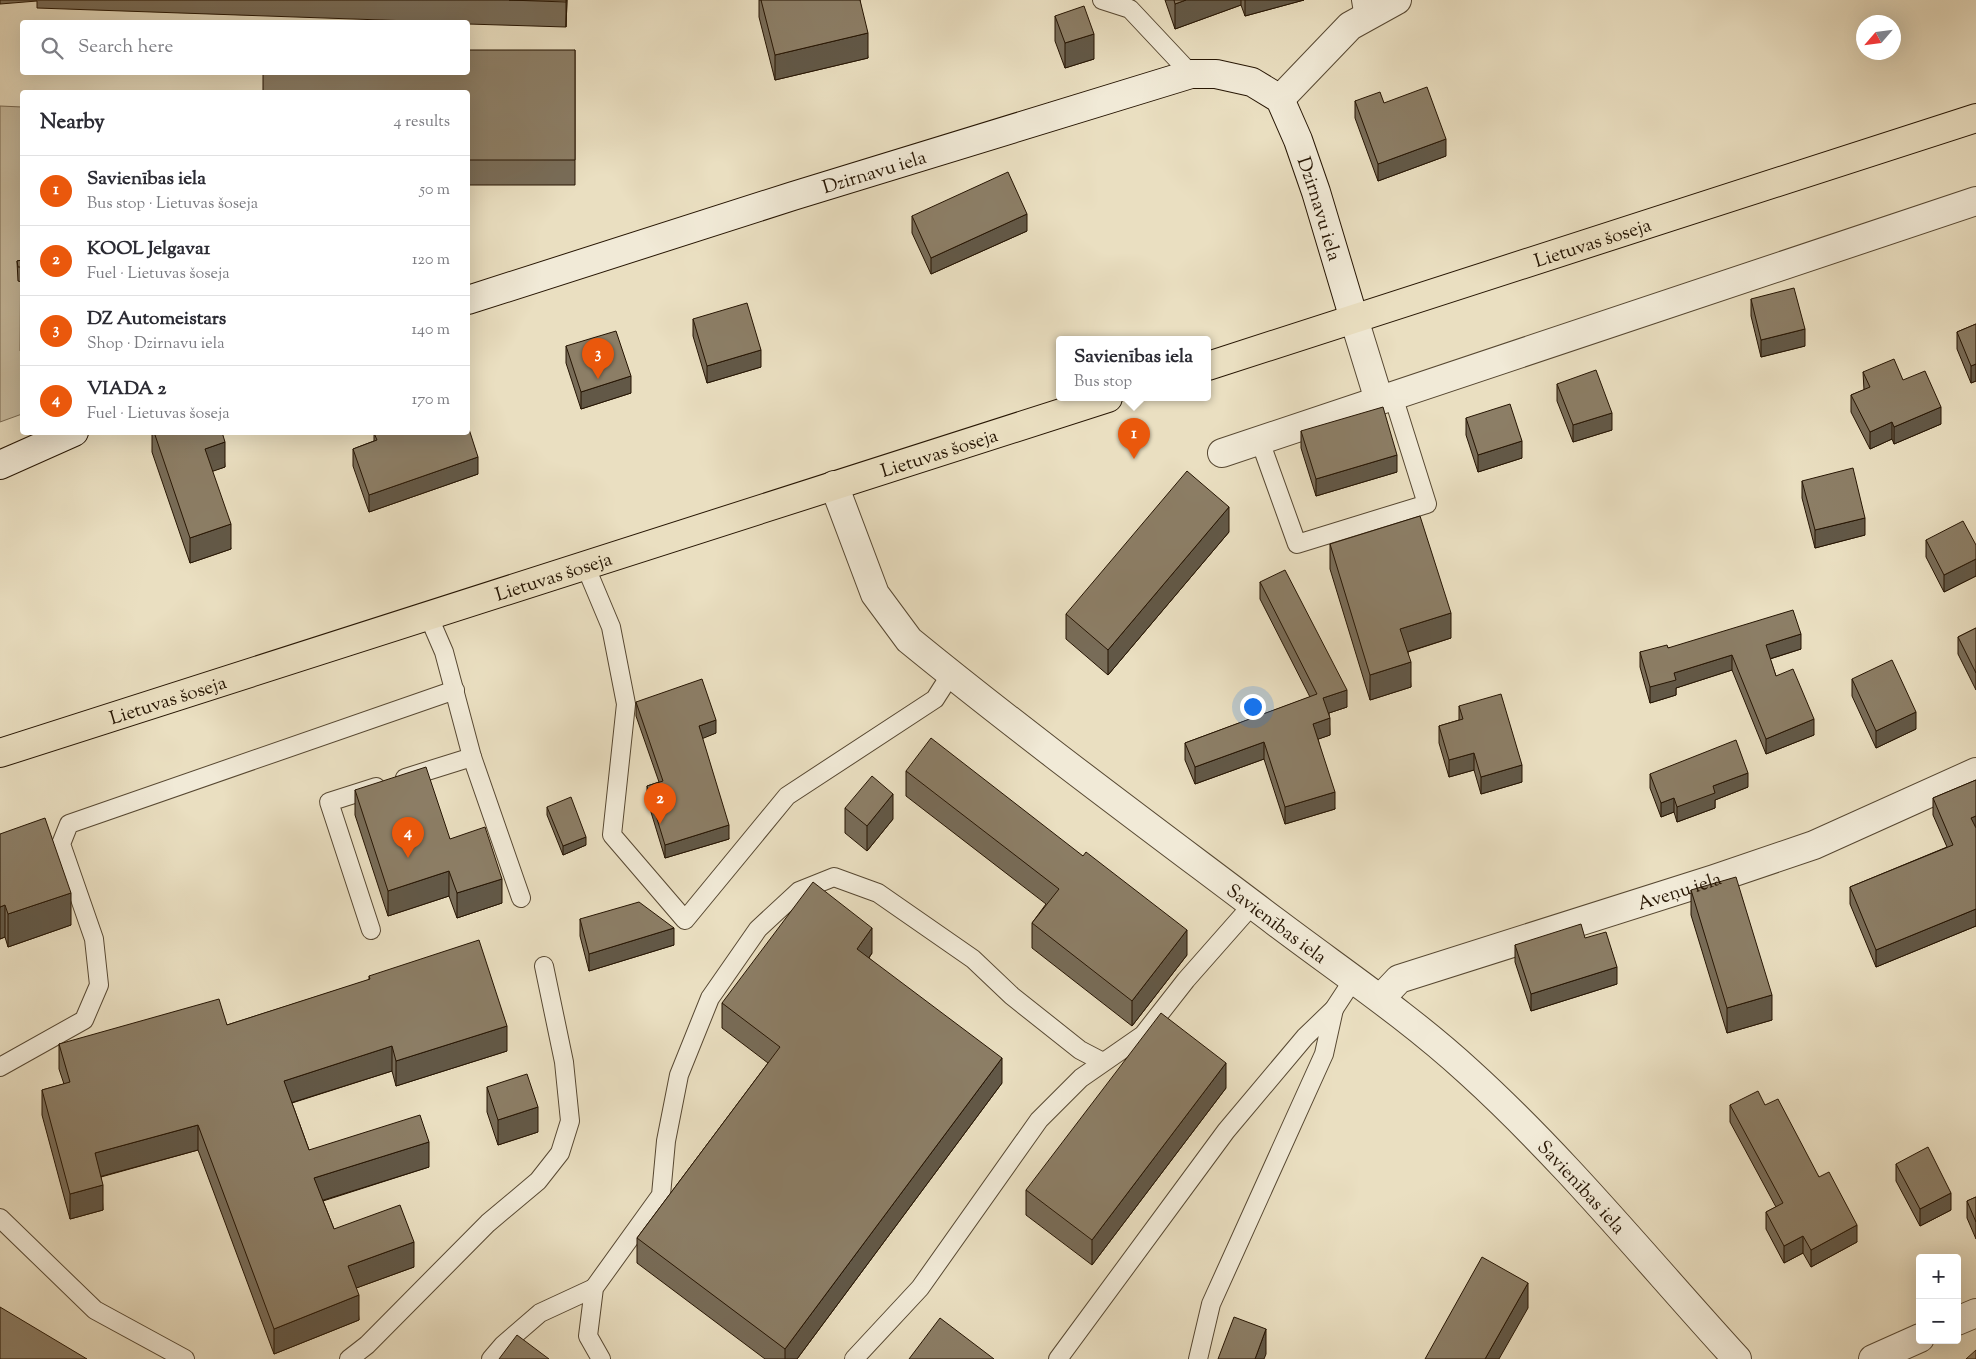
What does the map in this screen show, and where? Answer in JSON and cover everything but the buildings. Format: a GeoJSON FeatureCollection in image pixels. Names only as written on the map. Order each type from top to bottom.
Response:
{"type":"FeatureCollection","features":[{"type":"Feature","properties":{"kind":"main road","name":"Lietuvas šoseja"},"geometry":{"type":"LineString","coordinates":[[1211,365],[1976,118]]}},
{"type":"Feature","properties":{"kind":"main road","name":"Lietuvas šoseja"},"geometry":{"type":"LineString","coordinates":[[0,753],[1099,401]]}},
{"type":"Feature","properties":{"kind":"street"},"geometry":{"type":"LineString","coordinates":[[1280,99],[1350,26],[1362,9],[1397,0]]}},
{"type":"Feature","properties":{"kind":"street","name":"Dzirnavu iela"},"geometry":{"type":"LineString","coordinates":[[470,299],[793,196],[1191,74],[1216,74],[1252,82],[1280,99],[1298,140],[1316,192],[1354,319],[1386,398]]}},
{"type":"Feature","properties":{"kind":"street"},"geometry":{"type":"LineString","coordinates":[[1222,453],[1976,200]]}},
{"type":"Feature","properties":{"kind":"street"},"geometry":{"type":"LineString","coordinates":[[0,465],[67,435]]}},
{"type":"Feature","properties":{"kind":"street","name":"Savienības iela"},"geometry":{"type":"LineString","coordinates":[[834,485],[875,594],[909,640],[1353,980],[1381,998],[1470,1072],[1527,1129],[1731,1357]]}},
{"type":"Feature","properties":{"kind":"street","name":"Aveņu iela"},"geometry":{"type":"LineString","coordinates":[[1381,998],[1399,979],[1714,880],[1814,845],[1976,772]]}},
{"type":"Feature","properties":{"kind":"street"},"geometry":{"type":"LineString","coordinates":[[1961,1319],[1976,1313]]}},
{"type":"Feature","properties":{"kind":"street"},"geometry":{"type":"LineString","coordinates":[[1873,1359],[1916,1340]]}},
{"type":"Feature","properties":{"kind":"lane"},"geometry":{"type":"LineString","coordinates":[[1102,0],[1130,9],[1191,74]]}},
{"type":"Feature","properties":{"kind":"lane"},"geometry":{"type":"LineString","coordinates":[[1260,441],[1297,544],[1427,504],[1386,398]]}},
{"type":"Feature","properties":{"kind":"lane"},"geometry":{"type":"LineString","coordinates":[[585,565],[612,627],[626,704],[612,835],[685,920],[787,796],[935,699],[951,674]]}},
{"type":"Feature","properties":{"kind":"lane"},"geometry":{"type":"LineString","coordinates":[[428,615],[444,652],[472,757],[521,898]]}},
{"type":"Feature","properties":{"kind":"lane"},"geometry":{"type":"LineString","coordinates":[[0,1066],[84,1020],[100,985],[94,939],[61,844],[69,824],[455,690]]}},
{"type":"Feature","properties":{"kind":"lane"},"geometry":{"type":"LineString","coordinates":[[371,930],[329,802],[472,757]]}},
{"type":"Feature","properties":{"kind":"lane"},"geometry":{"type":"LineString","coordinates":[[601,1359],[588,1336],[594,1288],[661,1195],[666,1141],[679,1075],[710,998],[758,929],[799,891],[834,877],[878,893],[973,959],[1012,996],[1080,1050],[1103,1062]]}},
{"type":"Feature","properties":{"kind":"lane"},"geometry":{"type":"LineString","coordinates":[[854,1359],[920,1288],[1039,1120],[1081,1078],[1143,1035],[1186,980],[1253,904]]}},
{"type":"Feature","properties":{"kind":"lane"},"geometry":{"type":"LineString","coordinates":[[350,1359],[488,1223],[538,1181],[560,1153],[570,1121],[564,1062],[544,966]]}},
{"type":"Feature","properties":{"kind":"lane"},"geometry":{"type":"LineString","coordinates":[[1058,1359],[1226,1131],[1305,1037],[1334,1009],[1353,980]]}},
{"type":"Feature","properties":{"kind":"lane"},"geometry":{"type":"LineString","coordinates":[[1198,1359],[1211,1304],[1324,1054],[1334,1009]]}},
{"type":"Feature","properties":{"kind":"lane"},"geometry":{"type":"LineString","coordinates":[[0,1218],[95,1310],[185,1359]]}},
{"type":"Feature","properties":{"kind":"lane"},"geometry":{"type":"LineString","coordinates":[[491,1359],[503,1345],[540,1313],[594,1288]]}},
{"type":"Feature","properties":{"kind":"shaded area"},"geometry":{"type":"Polygon","coordinates":[[[0,106],[20,107],[20,415],[0,422],[0,106]]]}},
{"type":"Feature","properties":{"kind":"place","name":"DZ Automeistars"},"geometry":{"type":"Point","coordinates":[598,379]}},
{"type":"Feature","properties":{"kind":"place","name":"Savienības iela"},"geometry":{"type":"Point","coordinates":[1134,459]}},
{"type":"Feature","properties":{"kind":"place","name":"KOOL Jelgava1"},"geometry":{"type":"Point","coordinates":[660,824]}},
{"type":"Feature","properties":{"kind":"place","name":"VIADA 2"},"geometry":{"type":"Point","coordinates":[408,858]}}]}
